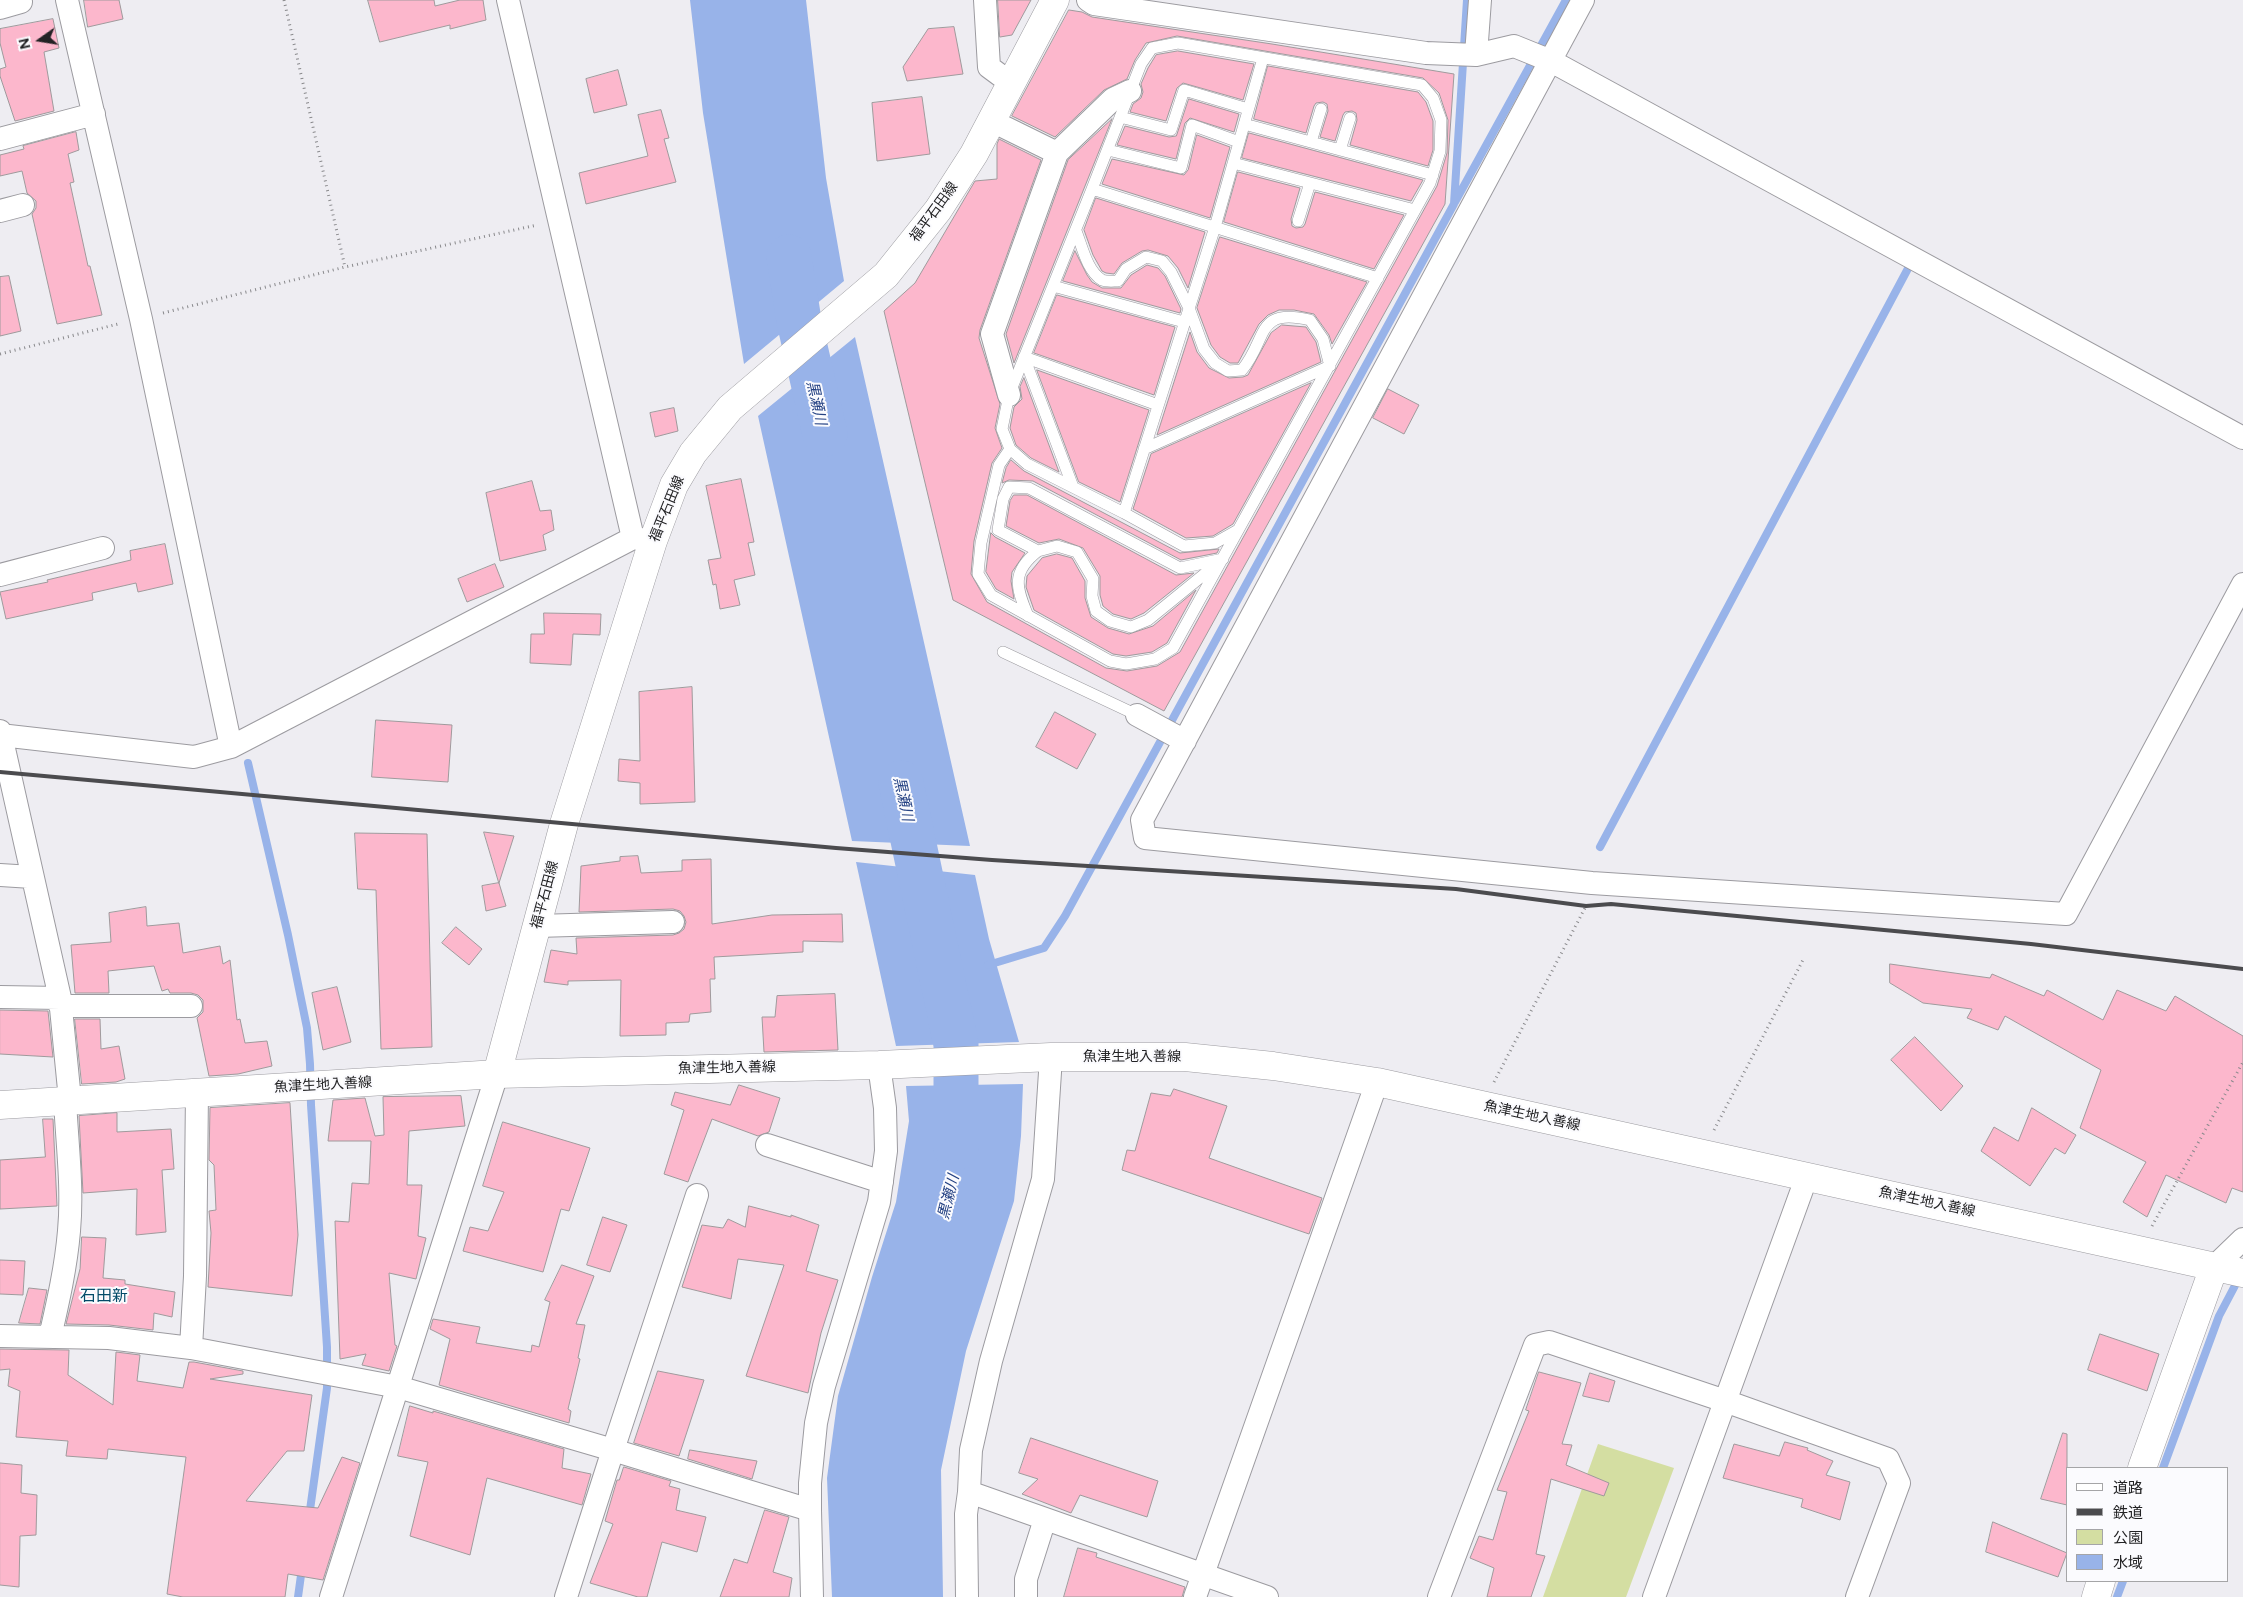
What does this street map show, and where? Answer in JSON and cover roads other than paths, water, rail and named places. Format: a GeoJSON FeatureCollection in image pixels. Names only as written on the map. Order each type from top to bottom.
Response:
{"type":"FeatureCollection","features":[{"type":"Feature","properties":{"kind":"main road","name":"福平石田線"},"geometry":{"type":"LineString","coordinates":[[497,1074],[643,540],[693,453],[730,408],[886,275],[938,210],[992,121],[1055,0]]}},
{"type":"Feature","properties":{"kind":"main road","name":"魚津生地入善線"},"geometry":{"type":"LineString","coordinates":[[0,1105],[497,1074],[1040,1058],[1184,1057],[1273,1066],[1377,1082],[2243,1273]]}},
{"type":"Feature","properties":{"kind":"main road"},"geometry":{"type":"LineString","coordinates":[[2142,1467],[2214,1267]]}},
{"type":"Feature","properties":{"kind":"main road"},"geometry":{"type":"LineString","coordinates":[[2096,1597],[2102,1582]]}},
{"type":"Feature","properties":{"kind":"street"},"geometry":{"type":"LineString","coordinates":[[67,0],[141,318],[231,747]]}},
{"type":"Feature","properties":{"kind":"street"},"geometry":{"type":"LineString","coordinates":[[50,1337],[63,1281],[69,1229],[67,1100],[60,1002],[0,733],[194,757],[231,747],[643,540],[559,220],[508,0]]}},
{"type":"Feature","properties":{"kind":"street"},"geometry":{"type":"LineString","coordinates":[[986,0],[989,67],[1012,84]]}},
{"type":"Feature","properties":{"kind":"street"},"geometry":{"type":"LineString","coordinates":[[1088,0],[1094,4],[1426,53],[1476,55],[1514,46],[1551,61],[2243,438]]}},
{"type":"Feature","properties":{"kind":"street"},"geometry":{"type":"LineString","coordinates":[[1476,55],[1480,0]]}},
{"type":"Feature","properties":{"kind":"street"},"geometry":{"type":"LineString","coordinates":[[1583,0],[1142,820],[1145,838],[1592,883],[2066,914],[2243,584]]}},
{"type":"Feature","properties":{"kind":"street"},"geometry":{"type":"LineString","coordinates":[[1009,395],[992,334],[1057,153],[1113,99],[1130,91]]}},
{"type":"Feature","properties":{"kind":"street"},"geometry":{"type":"LineString","coordinates":[[0,138],[94,114]]}},
{"type":"Feature","properties":{"kind":"street"},"geometry":{"type":"LineString","coordinates":[[992,121],[1057,153]]}},
{"type":"Feature","properties":{"kind":"street"},"geometry":{"type":"LineString","coordinates":[[0,211],[23,205]]}},
{"type":"Feature","properties":{"kind":"street"},"geometry":{"type":"LineString","coordinates":[[0,575],[103,548]]}},
{"type":"Feature","properties":{"kind":"street"},"geometry":{"type":"LineString","coordinates":[[1137,715],[1185,741]]}},
{"type":"Feature","properties":{"kind":"street"},"geometry":{"type":"LineString","coordinates":[[0,875],[32,877]]}},
{"type":"Feature","properties":{"kind":"street"},"geometry":{"type":"LineString","coordinates":[[537,926],[673,922]]}},
{"type":"Feature","properties":{"kind":"street"},"geometry":{"type":"LineString","coordinates":[[0,997],[60,1002],[191,1006]]}},
{"type":"Feature","properties":{"kind":"street"},"geometry":{"type":"LineString","coordinates":[[967,1597],[966,1514],[971,1450],[990,1361],[1043,1179],[1040,1058]]}},
{"type":"Feature","properties":{"kind":"street"},"geometry":{"type":"LineString","coordinates":[[812,1597],[810,1483],[816,1423],[824,1386],[879,1202],[886,1152],[886,1064]]}},
{"type":"Feature","properties":{"kind":"street"},"geometry":{"type":"LineString","coordinates":[[331,1597],[497,1074]]}},
{"type":"Feature","properties":{"kind":"street"},"geometry":{"type":"LineString","coordinates":[[1195,1597],[1377,1082]]}},
{"type":"Feature","properties":{"kind":"street"},"geometry":{"type":"LineString","coordinates":[[192,1348],[195,1276],[197,1092]]}},
{"type":"Feature","properties":{"kind":"street"},"geometry":{"type":"LineString","coordinates":[[767,1145],[882,1182]]}},
{"type":"Feature","properties":{"kind":"street"},"geometry":{"type":"LineString","coordinates":[[1654,1597],[1807,1176]]}},
{"type":"Feature","properties":{"kind":"street"},"geometry":{"type":"LineString","coordinates":[[566,1597],[696,1195]]}},
{"type":"Feature","properties":{"kind":"street"},"geometry":{"type":"LineString","coordinates":[[2214,1267],[2243,1239]]}},
{"type":"Feature","properties":{"kind":"street"},"geometry":{"type":"LineString","coordinates":[[0,1336],[110,1338],[192,1348],[398,1387],[810,1510]]}},
{"type":"Feature","properties":{"kind":"street"},"geometry":{"type":"LineString","coordinates":[[1439,1597],[1535,1345],[1549,1342],[1725,1401],[1888,1459],[1899,1483],[1857,1597]]}},
{"type":"Feature","properties":{"kind":"street"},"geometry":{"type":"LineString","coordinates":[[968,1492],[1267,1597]]}},
{"type":"Feature","properties":{"kind":"street"},"geometry":{"type":"LineString","coordinates":[[1026,1597],[1026,1579],[1045,1519]]}},
{"type":"Feature","properties":{"kind":"lane"},"geometry":{"type":"LineString","coordinates":[[1010,449],[999,465],[981,543],[978,574],[991,595],[1110,661],[1126,664],[1155,659],[1173,648],[1330,366],[1432,175],[1440,151],[1441,120],[1433,98],[1422,86],[1178,43],[1152,48],[1141,64],[1009,395],[1002,429],[1010,449],[1027,464],[1184,546],[1216,543],[1239,529]]}},
{"type":"Feature","properties":{"kind":"lane"},"geometry":{"type":"LineString","coordinates":[[1124,513],[1214,227],[1263,58]]}},
{"type":"Feature","properties":{"kind":"lane"},"geometry":{"type":"LineString","coordinates":[[1120,117],[1171,130],[1184,90],[1248,109]]}},
{"type":"Feature","properties":{"kind":"lane"},"geometry":{"type":"LineString","coordinates":[[1311,142],[1321,109]]}},
{"type":"Feature","properties":{"kind":"lane"},"geometry":{"type":"LineString","coordinates":[[1340,150],[1350,118]]}},
{"type":"Feature","properties":{"kind":"lane"},"geometry":{"type":"LineString","coordinates":[[1244,124],[1432,175]]}},
{"type":"Feature","properties":{"kind":"lane"},"geometry":{"type":"LineString","coordinates":[[1108,150],[1181,168],[1192,125],[1239,142]]}},
{"type":"Feature","properties":{"kind":"lane"},"geometry":{"type":"LineString","coordinates":[[1233,163],[1415,210]]}},
{"type":"Feature","properties":{"kind":"lane"},"geometry":{"type":"LineString","coordinates":[[1298,221],[1310,183]]}},
{"type":"Feature","properties":{"kind":"lane"},"geometry":{"type":"LineString","coordinates":[[1092,189],[1378,278]]}},
{"type":"Feature","properties":{"kind":"lane"},"geometry":{"type":"LineString","coordinates":[[1076,231],[1094,273],[1104,281],[1118,281],[1126,269],[1146,257],[1162,261],[1171,272],[1189,308],[1204,349],[1215,363],[1228,371],[1242,370],[1252,358],[1264,330],[1275,318],[1291,316],[1310,320],[1323,339],[1330,366]]}},
{"type":"Feature","properties":{"kind":"lane"},"geometry":{"type":"LineString","coordinates":[[1053,286],[1184,322]]}},
{"type":"Feature","properties":{"kind":"lane"},"geometry":{"type":"LineString","coordinates":[[1024,357],[1158,405]]}},
{"type":"Feature","properties":{"kind":"lane"},"geometry":{"type":"LineString","coordinates":[[1024,357],[1073,488]]}},
{"type":"Feature","properties":{"kind":"lane"},"geometry":{"type":"LineString","coordinates":[[1144,449],[1330,366]]}},
{"type":"Feature","properties":{"kind":"lane"},"geometry":{"type":"LineString","coordinates":[[1038,551],[998,530],[1003,499],[1009,488],[1029,488],[1180,568],[1222,559]]}},
{"type":"Feature","properties":{"kind":"lane"},"geometry":{"type":"LineString","coordinates":[[1028,616],[1017,582],[1025,561],[1038,551],[1057,546],[1077,552],[1093,579],[1092,596],[1096,610],[1110,621],[1131,627],[1148,620],[1222,559]]}},
{"type":"Feature","properties":{"kind":"lane"},"geometry":{"type":"LineString","coordinates":[[1003,652],[1137,715]]}},
{"type":"Feature","properties":{"kind":"water"},"geometry":{"type":"Polygon","coordinates":[[[690,0],[806,0],[826,178],[844,281],[744,364],[703,113],[690,0]]]}},
{"type":"Feature","properties":{"kind":"water"},"geometry":{"type":"Polygon","coordinates":[[[855,337],[970,846],[852,841],[758,416],[855,337]]]}},
{"type":"Feature","properties":{"kind":"water"},"geometry":{"type":"Polygon","coordinates":[[[856,862],[975,875],[989,939],[1019,1042],[896,1046],[856,862]]]}},
{"type":"Feature","properties":{"kind":"water"},"geometry":{"type":"Polygon","coordinates":[[[1023,1084],[1021,1136],[1014,1201],[966,1351],[941,1470],[943,1597],[832,1597],[827,1478],[838,1396],[872,1277],[896,1202],[909,1121],[906,1086],[1023,1084]]]}},
{"type":"Feature","properties":{"kind":"waterway"},"geometry":{"type":"LineString","coordinates":[[988,965],[1044,948],[1065,916],[1454,204],[1467,0]]}},
{"type":"Feature","properties":{"kind":"waterway"},"geometry":{"type":"LineString","coordinates":[[1455,202],[1566,0]]}},
{"type":"Feature","properties":{"kind":"waterway","name":"黒瀬川"},"geometry":{"type":"LineString","coordinates":[[789,257],[799,321],[825,434]]}},
{"type":"Feature","properties":{"kind":"waterway"},"geometry":{"type":"LineString","coordinates":[[1600,847],[1912,261]]}},
{"type":"Feature","properties":{"kind":"waterway"},"geometry":{"type":"LineString","coordinates":[[248,763],[288,935],[307,1028],[310,1064],[327,1347],[327,1388],[309,1517]]}},
{"type":"Feature","properties":{"kind":"waterway","name":"黒瀬川"},"geometry":{"type":"LineString","coordinates":[[901,783],[956,1044],[956,1148]]}},
{"type":"Feature","properties":{"kind":"waterway"},"geometry":{"type":"LineString","coordinates":[[2163,1467],[2219,1316],[2240,1276]]}},
{"type":"Feature","properties":{"kind":"waterway"},"geometry":{"type":"LineString","coordinates":[[298,1597],[302,1568]]}},
{"type":"Feature","properties":{"kind":"waterway"},"geometry":{"type":"LineString","coordinates":[[2117,1597],[2123,1582]]}},
{"type":"Feature","properties":{"kind":"railway"},"geometry":{"type":"LineString","coordinates":[[0,772],[836,848],[992,860],[1456,889],[1586,906],[1611,904],[2031,944],[2243,969]]}},
{"type":"Feature","properties":{"kind":"district","name":"石田新"},"geometry":{"type":"Point","coordinates":[104,1296]}}]}
